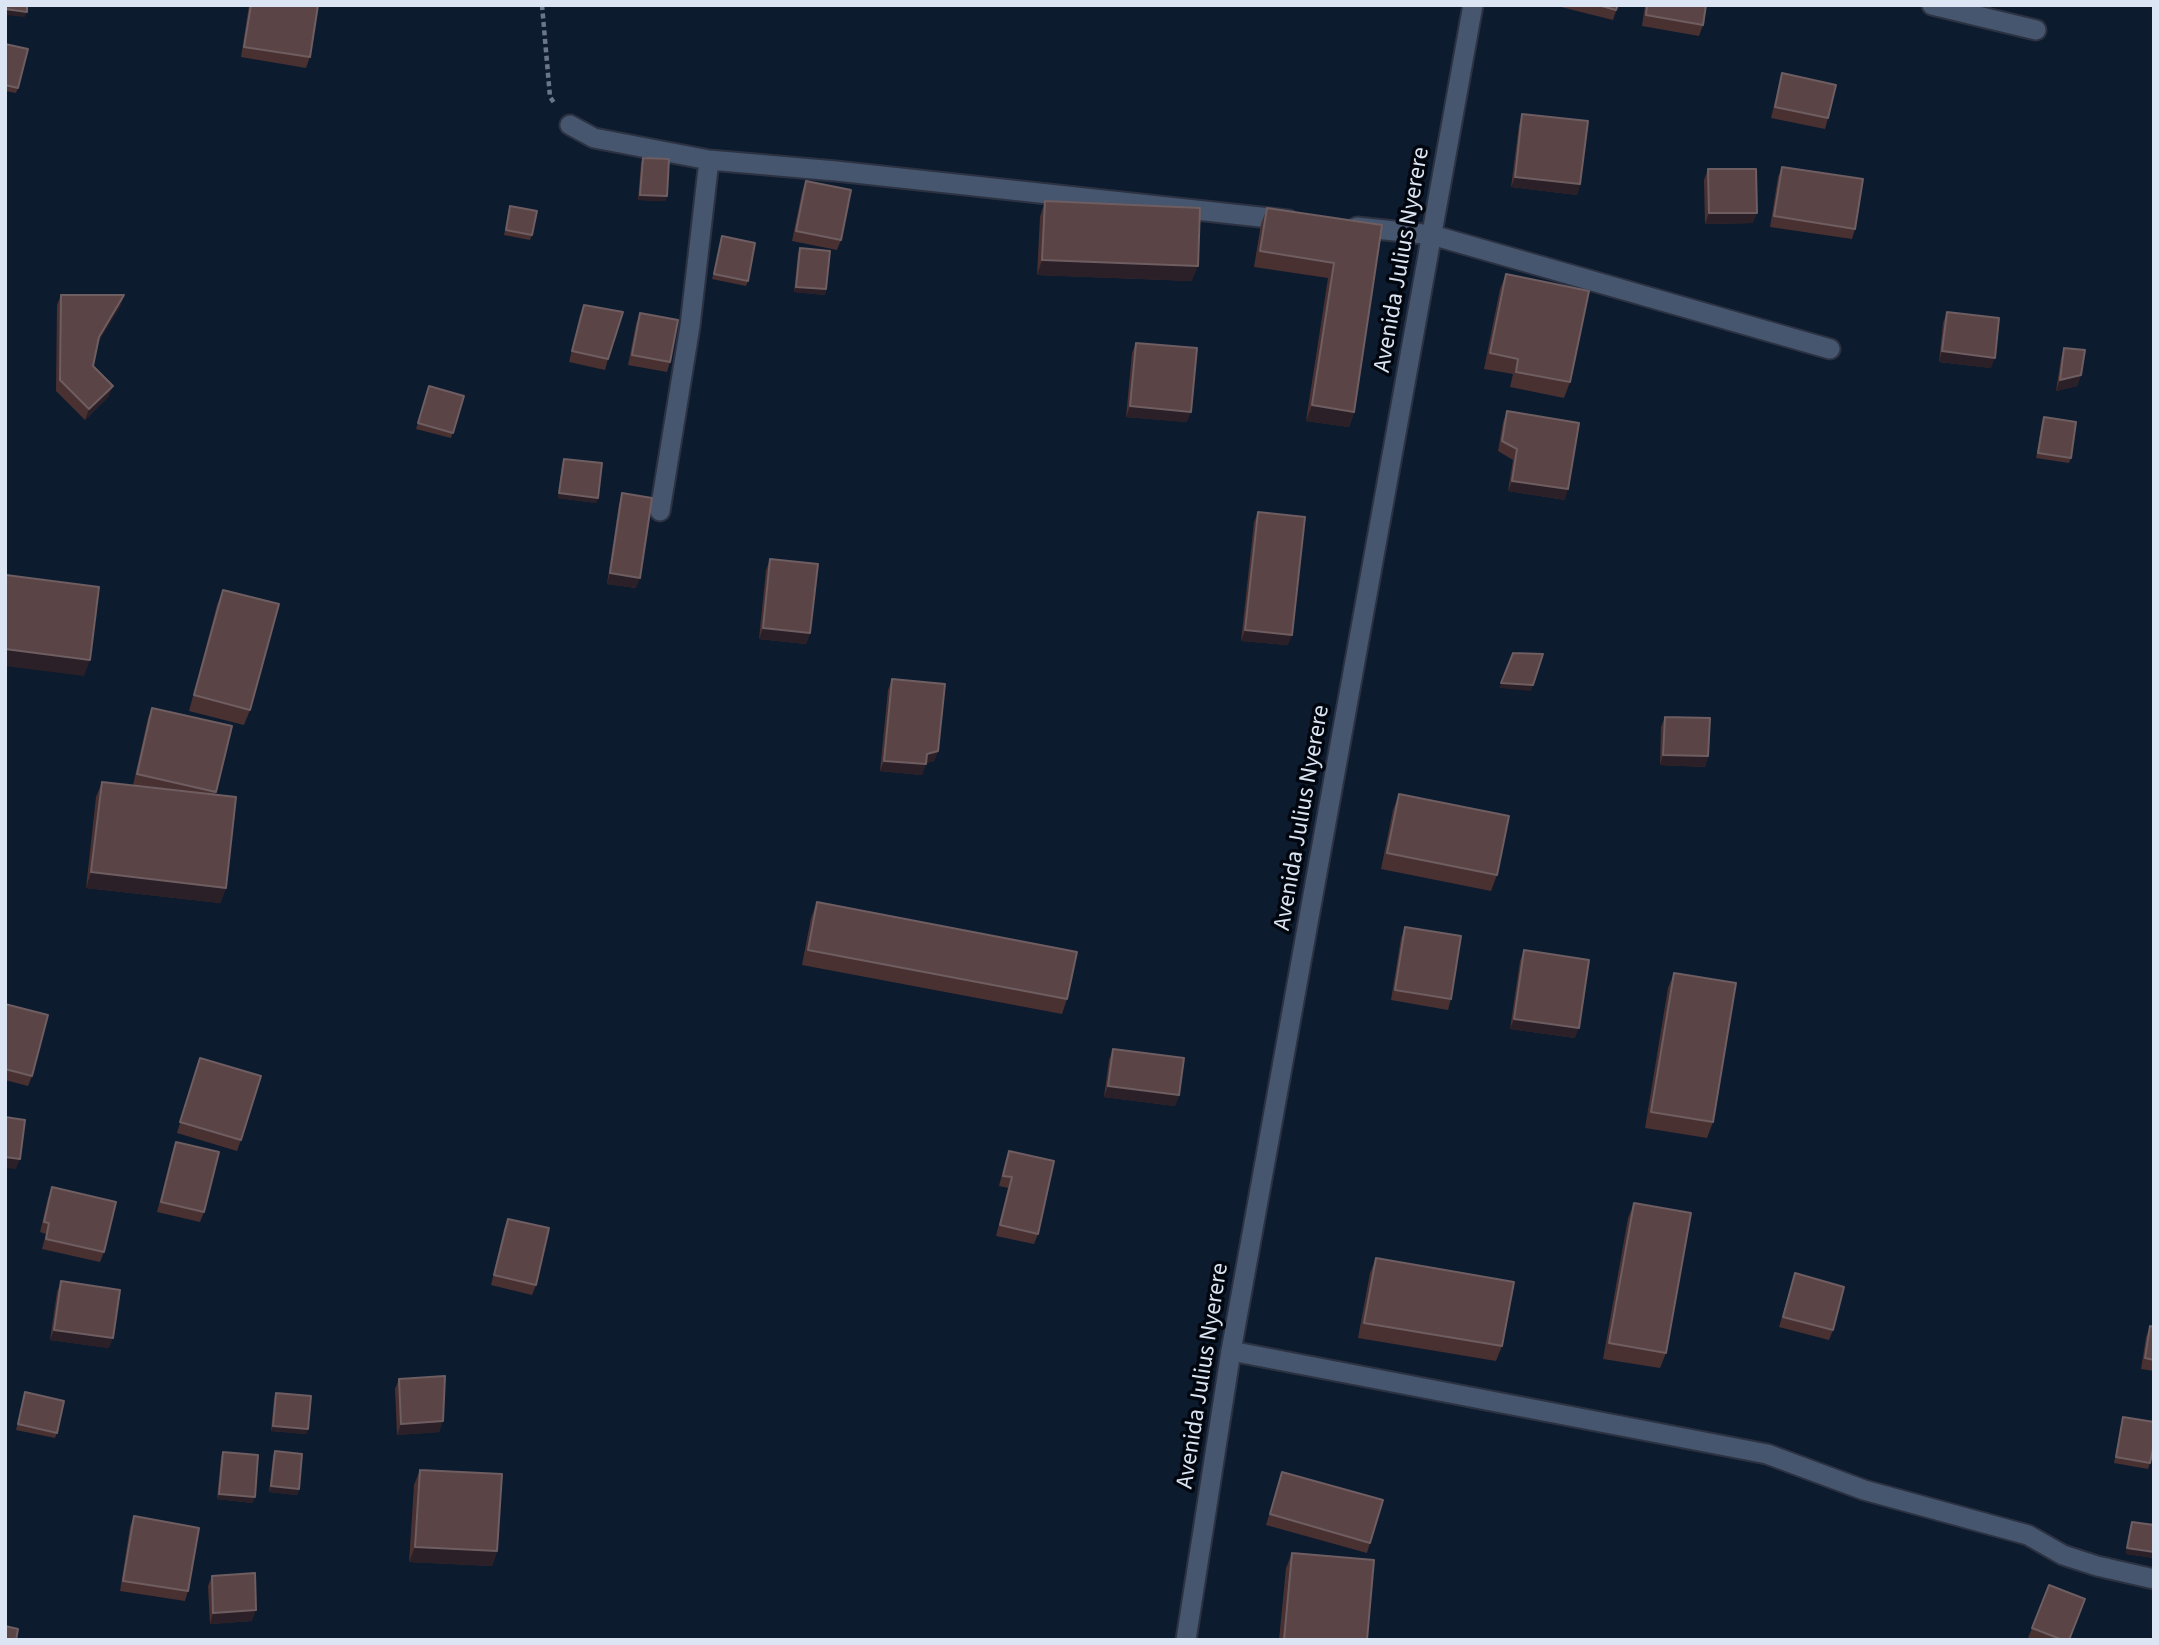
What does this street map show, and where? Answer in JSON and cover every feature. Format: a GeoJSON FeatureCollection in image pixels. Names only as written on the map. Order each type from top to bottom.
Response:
{"type":"FeatureCollection","features":[{"type":"Feature","properties":{"kind":"street","name":"Avenida Julius Nyerere"},"geometry":{"type":"LineString","coordinates":[[1186,1640],[1231,1351],[1473,5]]}},
{"type":"Feature","properties":{"kind":"street"},"geometry":{"type":"LineString","coordinates":[[1932,5],[2036,30]]}},
{"type":"Feature","properties":{"kind":"street"},"geometry":{"type":"LineString","coordinates":[[570,125],[594,138],[709,160],[1310,222]]}},
{"type":"Feature","properties":{"kind":"street"},"geometry":{"type":"LineString","coordinates":[[660,511],[690,326],[709,160]]}},
{"type":"Feature","properties":{"kind":"street"},"geometry":{"type":"LineString","coordinates":[[1337,225],[1432,235],[1830,349]]}},
{"type":"Feature","properties":{"kind":"street"},"geometry":{"type":"LineString","coordinates":[[1231,1351],[1767,1454],[1864,1490],[2028,1535],[2074,1559],[2154,1579]]}},
{"type":"Feature","properties":{"kind":"path"},"geometry":{"type":"LineString","coordinates":[[542,5],[550,97],[570,125]]}},
{"type":"Feature","properties":{"kind":"building"},"geometry":{"type":"Polygon","coordinates":[[[5,5],[27,5],[27,12],[5,9],[5,5]]]}},
{"type":"Feature","properties":{"kind":"building"},"geometry":{"type":"Polygon","coordinates":[[[251,5],[318,5],[310,57],[244,47],[251,5]]]}},
{"type":"Feature","properties":{"kind":"building"},"geometry":{"type":"Polygon","coordinates":[[[1598,5],[1618,5],[1616,10],[1598,5]]]}},
{"type":"Feature","properties":{"kind":"building"},"geometry":{"type":"Polygon","coordinates":[[[1647,5],[1706,5],[1703,25],[1646,15],[1647,5]]]}},
{"type":"Feature","properties":{"kind":"building"},"geometry":{"type":"Polygon","coordinates":[[[5,44],[28,49],[18,88],[5,85],[5,44]]]}},
{"type":"Feature","properties":{"kind":"building"},"geometry":{"type":"Polygon","coordinates":[[[1782,73],[1836,85],[1828,118],[1775,107],[1782,73]]]}},
{"type":"Feature","properties":{"kind":"building"},"geometry":{"type":"Polygon","coordinates":[[[1522,114],[1588,121],[1580,184],[1515,177],[1522,114]]]}},
{"type":"Feature","properties":{"kind":"building"},"geometry":{"type":"Polygon","coordinates":[[[643,158],[669,159],[667,196],[640,195],[643,158]]]}},
{"type":"Feature","properties":{"kind":"building"},"geometry":{"type":"Polygon","coordinates":[[[1782,167],[1863,179],[1855,229],[1774,216],[1782,167]]]}},
{"type":"Feature","properties":{"kind":"building"},"geometry":{"type":"Polygon","coordinates":[[[1708,169],[1756,169],[1757,213],[1709,213],[1708,169]]]}},
{"type":"Feature","properties":{"kind":"building"},"geometry":{"type":"Polygon","coordinates":[[[806,181],[851,190],[841,240],[796,231],[806,181]]]}},
{"type":"Feature","properties":{"kind":"building"},"geometry":{"type":"Polygon","coordinates":[[[1045,201],[1200,208],[1198,266],[1042,260],[1045,201]]]}},
{"type":"Feature","properties":{"kind":"building"},"geometry":{"type":"Polygon","coordinates":[[[510,206],[537,211],[532,235],[506,230],[510,206]]]}},
{"type":"Feature","properties":{"kind":"building"},"geometry":{"type":"Polygon","coordinates":[[[1267,208],[1382,225],[1354,412],[1312,405],[1334,263],[1260,251],[1267,208]]]}},
{"type":"Feature","properties":{"kind":"building"},"geometry":{"type":"Polygon","coordinates":[[[722,236],[755,243],[748,281],[714,274],[722,236]]]}},
{"type":"Feature","properties":{"kind":"building"},"geometry":{"type":"Polygon","coordinates":[[[800,248],[830,251],[826,289],[796,287],[800,248]]]}},
{"type":"Feature","properties":{"kind":"building"},"geometry":{"type":"Polygon","coordinates":[[[1506,274],[1589,291],[1570,382],[1516,372],[1518,359],[1490,353],[1506,274]]]}},
{"type":"Feature","properties":{"kind":"building"},"geometry":{"type":"Polygon","coordinates":[[[61,295],[124,295],[99,337],[93,366],[113,386],[89,409],[60,380],[61,295]]]}},
{"type":"Feature","properties":{"kind":"building"},"geometry":{"type":"Polygon","coordinates":[[[584,305],[623,312],[608,359],[572,351],[584,305]]]}},
{"type":"Feature","properties":{"kind":"building"},"geometry":{"type":"Polygon","coordinates":[[[1947,312],[1999,318],[1995,358],[1942,351],[1947,312]]]}},
{"type":"Feature","properties":{"kind":"building"},"geometry":{"type":"Polygon","coordinates":[[[640,313],[678,320],[670,362],[632,355],[640,313]]]}},
{"type":"Feature","properties":{"kind":"building"},"geometry":{"type":"Polygon","coordinates":[[[1136,343],[1197,348],[1191,412],[1130,406],[1136,343]]]}},
{"type":"Feature","properties":{"kind":"building"},"geometry":{"type":"Polygon","coordinates":[[[2064,348],[2085,350],[2081,375],[2060,380],[2064,348]]]}},
{"type":"Feature","properties":{"kind":"building"},"geometry":{"type":"Polygon","coordinates":[[[429,386],[464,396],[453,433],[418,423],[429,386]]]}},
{"type":"Feature","properties":{"kind":"building"},"geometry":{"type":"Polygon","coordinates":[[[1507,411],[1579,423],[1568,489],[1512,481],[1517,449],[1502,441],[1507,411]]]}},
{"type":"Feature","properties":{"kind":"building"},"geometry":{"type":"Polygon","coordinates":[[[2044,417],[2076,422],[2071,458],[2038,453],[2044,417]]]}},
{"type":"Feature","properties":{"kind":"building"},"geometry":{"type":"Polygon","coordinates":[[[564,459],[602,463],[598,498],[559,493],[564,459]]]}},
{"type":"Feature","properties":{"kind":"building"},"geometry":{"type":"Polygon","coordinates":[[[622,493],[652,498],[640,578],[610,573],[622,493]]]}},
{"type":"Feature","properties":{"kind":"building"},"geometry":{"type":"Polygon","coordinates":[[[1258,512],[1305,517],[1292,635],[1245,630],[1258,512]]]}},
{"type":"Feature","properties":{"kind":"building"},"geometry":{"type":"Polygon","coordinates":[[[770,559],[818,564],[810,633],[763,628],[770,559]]]}},
{"type":"Feature","properties":{"kind":"building"},"geometry":{"type":"Polygon","coordinates":[[[6,575],[99,587],[90,660],[5,649],[6,575]]]}},
{"type":"Feature","properties":{"kind":"building"},"geometry":{"type":"Polygon","coordinates":[[[223,590],[279,604],[250,710],[194,695],[223,590]]]}},
{"type":"Feature","properties":{"kind":"building"},"geometry":{"type":"Polygon","coordinates":[[[1513,653],[1543,654],[1533,685],[1501,683],[1513,653]]]}},
{"type":"Feature","properties":{"kind":"building"},"geometry":{"type":"Polygon","coordinates":[[[892,679],[945,684],[938,751],[927,754],[926,764],[884,761],[892,679]]]}},
{"type":"Feature","properties":{"kind":"building"},"geometry":{"type":"Polygon","coordinates":[[[152,708],[232,726],[216,792],[137,774],[152,708]]]}},
{"type":"Feature","properties":{"kind":"building"},"geometry":{"type":"Polygon","coordinates":[[[1665,717],[1710,718],[1708,756],[1663,755],[1665,717]]]}},
{"type":"Feature","properties":{"kind":"building"},"geometry":{"type":"Polygon","coordinates":[[[102,782],[236,797],[226,888],[91,872],[102,782]]]}},
{"type":"Feature","properties":{"kind":"building"},"geometry":{"type":"Polygon","coordinates":[[[1399,794],[1509,816],[1497,875],[1387,853],[1399,794]]]}},
{"type":"Feature","properties":{"kind":"building"},"geometry":{"type":"Polygon","coordinates":[[[817,902],[1077,952],[1067,999],[808,950],[817,902]]]}},
{"type":"Feature","properties":{"kind":"building"},"geometry":{"type":"Polygon","coordinates":[[[1405,927],[1461,936],[1451,999],[1395,990],[1405,927]]]}},
{"type":"Feature","properties":{"kind":"building"},"geometry":{"type":"Polygon","coordinates":[[[1524,950],[1589,960],[1579,1028],[1514,1019],[1524,950]]]}},
{"type":"Feature","properties":{"kind":"building"},"geometry":{"type":"Polygon","coordinates":[[[1674,973],[1736,983],[1713,1122],[1651,1112],[1674,973]]]}},
{"type":"Feature","properties":{"kind":"building"},"geometry":{"type":"Polygon","coordinates":[[[5,1004],[48,1015],[32,1076],[5,1069],[5,1004]]]}},
{"type":"Feature","properties":{"kind":"building"},"geometry":{"type":"Polygon","coordinates":[[[1113,1049],[1184,1058],[1179,1095],[1108,1086],[1113,1049]]]}},
{"type":"Feature","properties":{"kind":"building"},"geometry":{"type":"Polygon","coordinates":[[[200,1058],[261,1076],[241,1140],[180,1122],[200,1058]]]}},
{"type":"Feature","properties":{"kind":"building"},"geometry":{"type":"Polygon","coordinates":[[[5,1117],[25,1120],[20,1159],[5,1157],[5,1117]]]}},
{"type":"Feature","properties":{"kind":"building"},"geometry":{"type":"Polygon","coordinates":[[[176,1142],[219,1152],[204,1212],[161,1202],[176,1142]]]}},
{"type":"Feature","properties":{"kind":"building"},"geometry":{"type":"Polygon","coordinates":[[[1009,1151],[1054,1161],[1038,1234],[1000,1225],[1012,1177],[1003,1176],[1009,1151]]]}},
{"type":"Feature","properties":{"kind":"building"},"geometry":{"type":"Polygon","coordinates":[[[52,1187],[116,1202],[104,1252],[46,1239],[49,1223],[44,1222],[52,1187]]]}},
{"type":"Feature","properties":{"kind":"building"},"geometry":{"type":"Polygon","coordinates":[[[1634,1203],[1691,1213],[1666,1353],[1609,1343],[1634,1203]]]}},
{"type":"Feature","properties":{"kind":"building"},"geometry":{"type":"Polygon","coordinates":[[[508,1219],[549,1228],[536,1285],[494,1275],[508,1219]]]}},
{"type":"Feature","properties":{"kind":"building"},"geometry":{"type":"Polygon","coordinates":[[[1376,1258],[1514,1282],[1502,1346],[1364,1323],[1376,1258]]]}},
{"type":"Feature","properties":{"kind":"building"},"geometry":{"type":"Polygon","coordinates":[[[1795,1273],[1844,1287],[1833,1330],[1783,1317],[1795,1273]]]}},
{"type":"Feature","properties":{"kind":"building"},"geometry":{"type":"Polygon","coordinates":[[[61,1281],[120,1290],[113,1338],[54,1330],[61,1281]]]}},
{"type":"Feature","properties":{"kind":"building"},"geometry":{"type":"Polygon","coordinates":[[[2150,1326],[2154,1327],[2154,1360],[2145,1358],[2150,1326]]]}},
{"type":"Feature","properties":{"kind":"building"},"geometry":{"type":"Polygon","coordinates":[[[445,1376],[443,1421],[401,1424],[399,1379],[445,1376]]]}},
{"type":"Feature","properties":{"kind":"building"},"geometry":{"type":"Polygon","coordinates":[[[25,1392],[64,1401],[57,1433],[18,1424],[25,1392]]]}},
{"type":"Feature","properties":{"kind":"building"},"geometry":{"type":"Polygon","coordinates":[[[276,1393],[311,1396],[308,1429],[273,1426],[276,1393]]]}},
{"type":"Feature","properties":{"kind":"building"},"geometry":{"type":"Polygon","coordinates":[[[2123,1417],[2154,1422],[2154,1444],[2150,1463],[2116,1457],[2123,1417]]]}},
{"type":"Feature","properties":{"kind":"building"},"geometry":{"type":"Polygon","coordinates":[[[275,1451],[302,1454],[299,1489],[271,1486],[275,1451]]]}},
{"type":"Feature","properties":{"kind":"building"},"geometry":{"type":"Polygon","coordinates":[[[223,1452],[258,1455],[255,1497],[219,1494],[223,1452]]]}},
{"type":"Feature","properties":{"kind":"building"},"geometry":{"type":"Polygon","coordinates":[[[420,1470],[502,1474],[497,1551],[415,1547],[420,1470]]]}},
{"type":"Feature","properties":{"kind":"building"},"geometry":{"type":"Polygon","coordinates":[[[1282,1472],[1383,1500],[1370,1543],[1270,1514],[1282,1472]]]}},
{"type":"Feature","properties":{"kind":"building"},"geometry":{"type":"Polygon","coordinates":[[[134,1516],[199,1528],[188,1591],[123,1581],[134,1516]]]}},
{"type":"Feature","properties":{"kind":"building"},"geometry":{"type":"Polygon","coordinates":[[[2132,1522],[2154,1525],[2154,1552],[2127,1548],[2132,1522]]]}},
{"type":"Feature","properties":{"kind":"building"},"geometry":{"type":"Polygon","coordinates":[[[1292,1553],[1374,1560],[1367,1640],[1284,1640],[1292,1553]]]}},
{"type":"Feature","properties":{"kind":"building"},"geometry":{"type":"Polygon","coordinates":[[[255,1573],[256,1610],[213,1613],[212,1576],[255,1573]]]}},
{"type":"Feature","properties":{"kind":"building"},"geometry":{"type":"Polygon","coordinates":[[[2049,1585],[2085,1599],[2069,1640],[2032,1628],[2049,1585]]]}},
{"type":"Feature","properties":{"kind":"building"},"geometry":{"type":"Polygon","coordinates":[[[5,1626],[18,1629],[16,1640],[5,1640],[5,1626]]]}}]}
